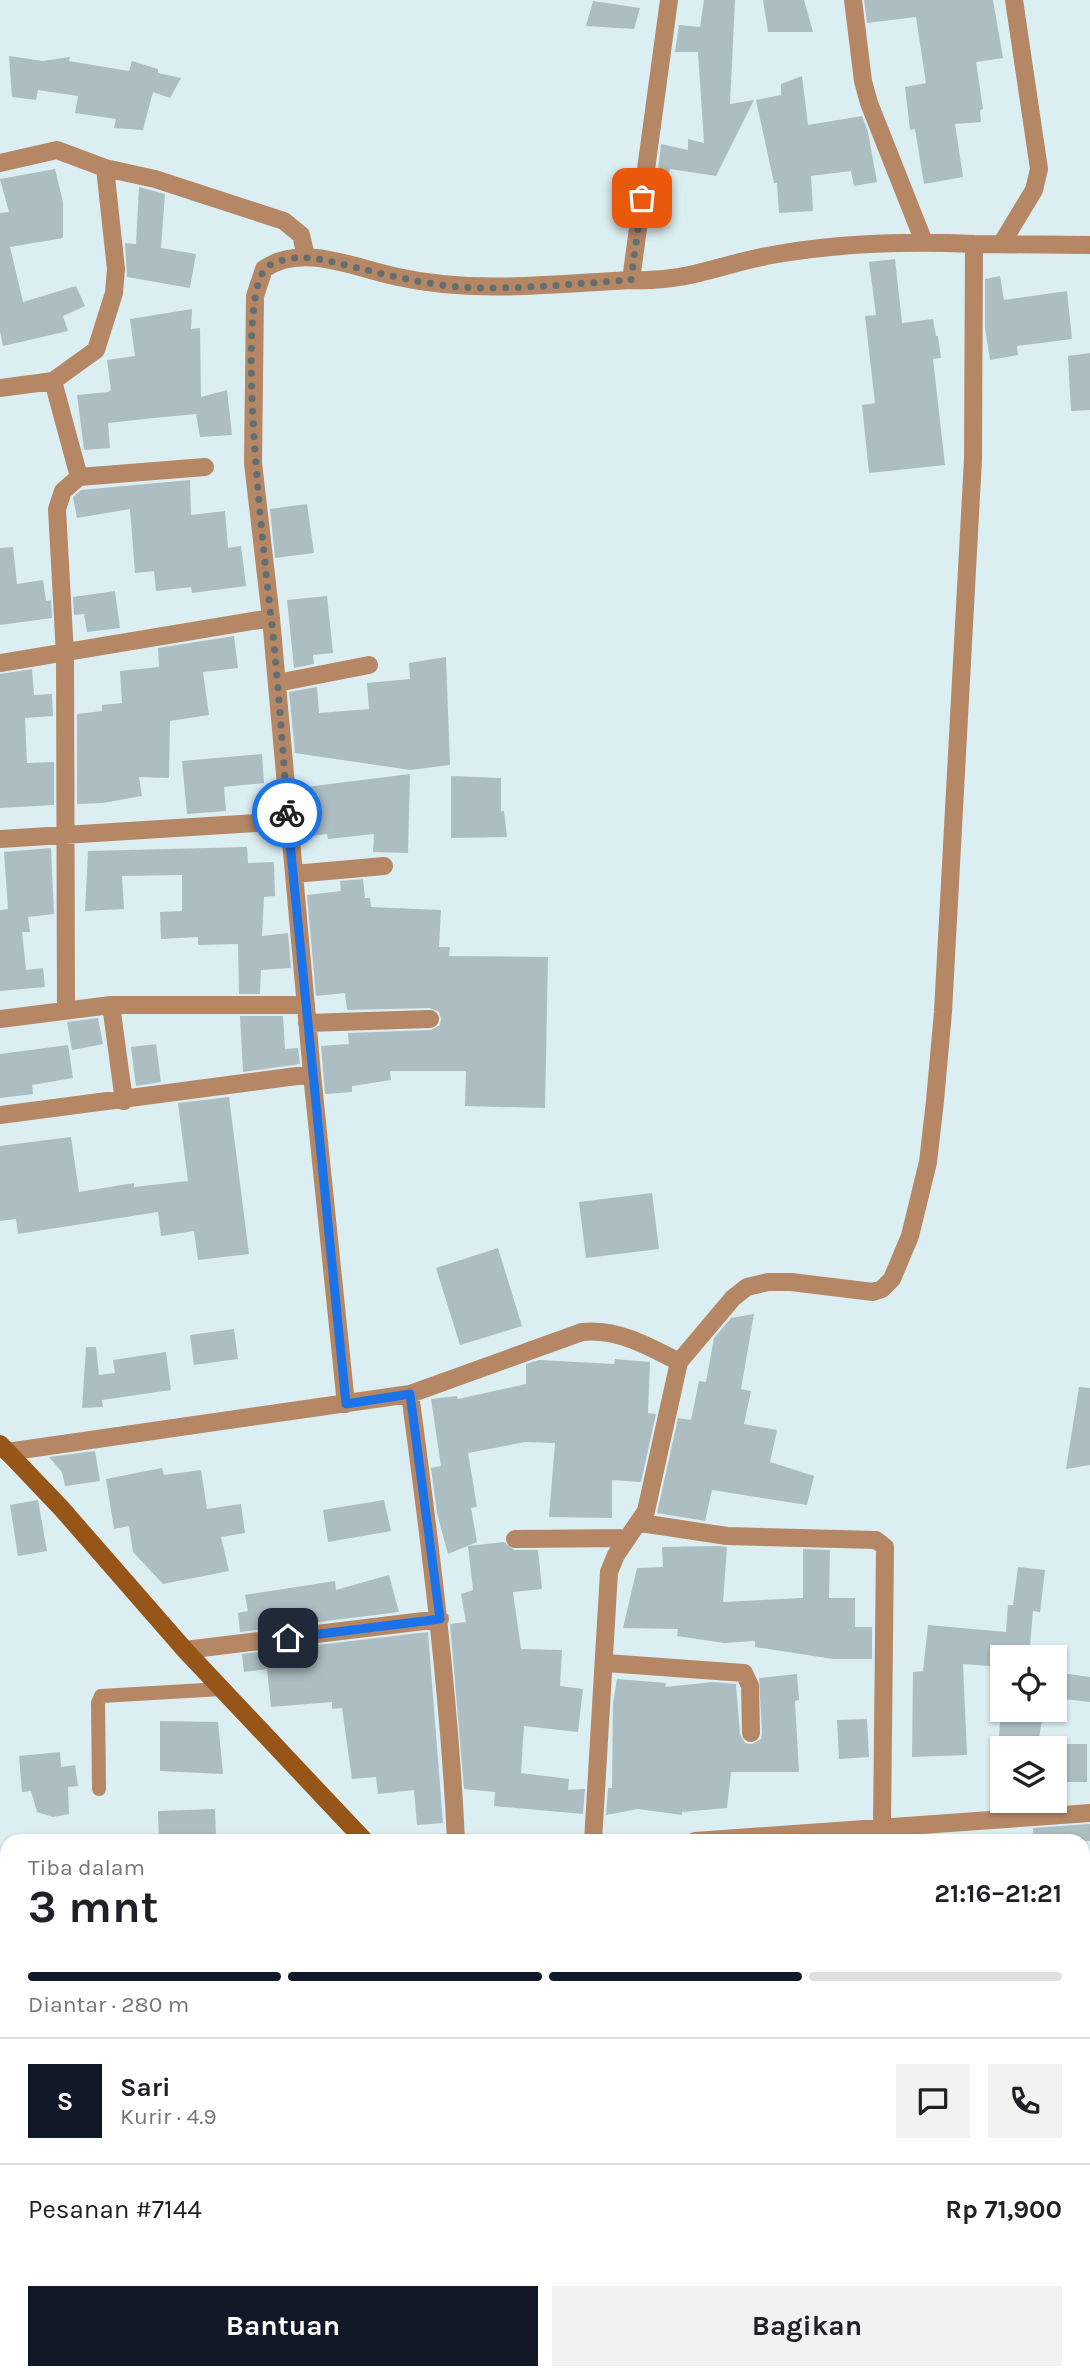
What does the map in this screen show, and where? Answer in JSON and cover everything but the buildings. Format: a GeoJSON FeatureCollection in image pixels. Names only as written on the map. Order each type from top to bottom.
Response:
{"type":"FeatureCollection","features":[{"type":"Feature","properties":{"kind":"street"},"geometry":{"type":"LineString","coordinates":[[631,280],[669,0]]}},
{"type":"Feature","properties":{"kind":"street"},"geometry":{"type":"LineString","coordinates":[[853,0],[863,81],[869,103],[923,242]]}},
{"type":"Feature","properties":{"kind":"street"},"geometry":{"type":"LineString","coordinates":[[1002,243],[1034,190],[1039,169],[1014,0]]}},
{"type":"Feature","properties":{"kind":"street"},"geometry":{"type":"LineString","coordinates":[[0,163],[57,150],[104,168],[155,179],[284,222],[301,235],[306,256]]}},
{"type":"Feature","properties":{"kind":"street"},"geometry":{"type":"LineString","coordinates":[[0,388],[53,381],[96,350],[114,293],[114,231],[104,168]]}},
{"type":"Feature","properties":{"kind":"street"},"geometry":{"type":"LineString","coordinates":[[346,1404],[312,1074],[271,618],[253,463],[255,296],[264,269],[281,261],[306,256],[401,278],[466,287],[685,278],[756,258],[811,248],[923,242],[1090,245]]}},
{"type":"Feature","properties":{"kind":"street"},"geometry":{"type":"LineString","coordinates":[[594,1834],[606,1663],[606,1601],[610,1572],[626,1538],[640,1523],[646,1511],[679,1362],[716,1316],[747,1287],[791,1282],[861,1293],[882,1289],[892,1279],[910,1236],[928,1162],[943,1012],[973,459],[974,244]]}},
{"type":"Feature","properties":{"kind":"street"},"geometry":{"type":"LineString","coordinates":[[53,381],[79,477]]}},
{"type":"Feature","properties":{"kind":"street"},"geometry":{"type":"LineString","coordinates":[[66,1009],[65,654],[57,509],[63,491],[79,477],[205,467]]}},
{"type":"Feature","properties":{"kind":"street"},"geometry":{"type":"LineString","coordinates":[[0,663],[271,618]]}},
{"type":"Feature","properties":{"kind":"street"},"geometry":{"type":"LineString","coordinates":[[277,683],[369,665]]}},
{"type":"Feature","properties":{"kind":"street"},"geometry":{"type":"LineString","coordinates":[[0,839],[288,821]]}},
{"type":"Feature","properties":{"kind":"street"},"geometry":{"type":"LineString","coordinates":[[295,874],[384,866]]}},
{"type":"Feature","properties":{"kind":"street"},"geometry":{"type":"LineString","coordinates":[[111,1005],[124,1101]]}},
{"type":"Feature","properties":{"kind":"street"},"geometry":{"type":"LineString","coordinates":[[0,1019],[111,1005],[430,1018]]}},
{"type":"Feature","properties":{"kind":"street"},"geometry":{"type":"LineString","coordinates":[[0,1115],[124,1101],[312,1074]]}},
{"type":"Feature","properties":{"kind":"street"},"geometry":{"type":"LineString","coordinates":[[4,1448],[410,1394],[582,1332],[605,1331],[679,1362]]}},
{"type":"Feature","properties":{"kind":"street"},"geometry":{"type":"LineString","coordinates":[[410,1394],[440,1619],[451,1740],[456,1834]]}},
{"type":"Feature","properties":{"kind":"street"},"geometry":{"type":"LineString","coordinates":[[4,1448],[62,1509],[185,1650],[358,1834]]}},
{"type":"Feature","properties":{"kind":"street"},"geometry":{"type":"LineString","coordinates":[[640,1523],[727,1536],[876,1540],[885,1547],[882,1826]]}},
{"type":"Feature","properties":{"kind":"street"},"geometry":{"type":"LineString","coordinates":[[514,1539],[626,1538]]}},
{"type":"Feature","properties":{"kind":"street"},"geometry":{"type":"LineString","coordinates":[[185,1650],[440,1619]]}},
{"type":"Feature","properties":{"kind":"street"},"geometry":{"type":"LineString","coordinates":[[606,1663],[744,1673],[750,1686],[751,1733]]}},
{"type":"Feature","properties":{"kind":"street"},"geometry":{"type":"LineString","coordinates":[[782,1834],[1090,1813]]}},
{"type":"Feature","properties":{"kind":"lane"},"geometry":{"type":"LineString","coordinates":[[99,1789],[98,1703],[101,1696],[222,1689]]}},
{"type":"Feature","properties":{"kind":"way so far"},"geometry":{"type":"LineString","coordinates":[[287,813],[271,618],[253,463],[255,296],[260,274],[270,265],[306,256],[401,278],[466,287],[631,280],[642,198]]}},
{"type":"Feature","properties":{"kind":"route"},"geometry":{"type":"LineString","coordinates":[[287,813],[346,1404],[410,1394],[440,1619],[288,1638]]}}]}
